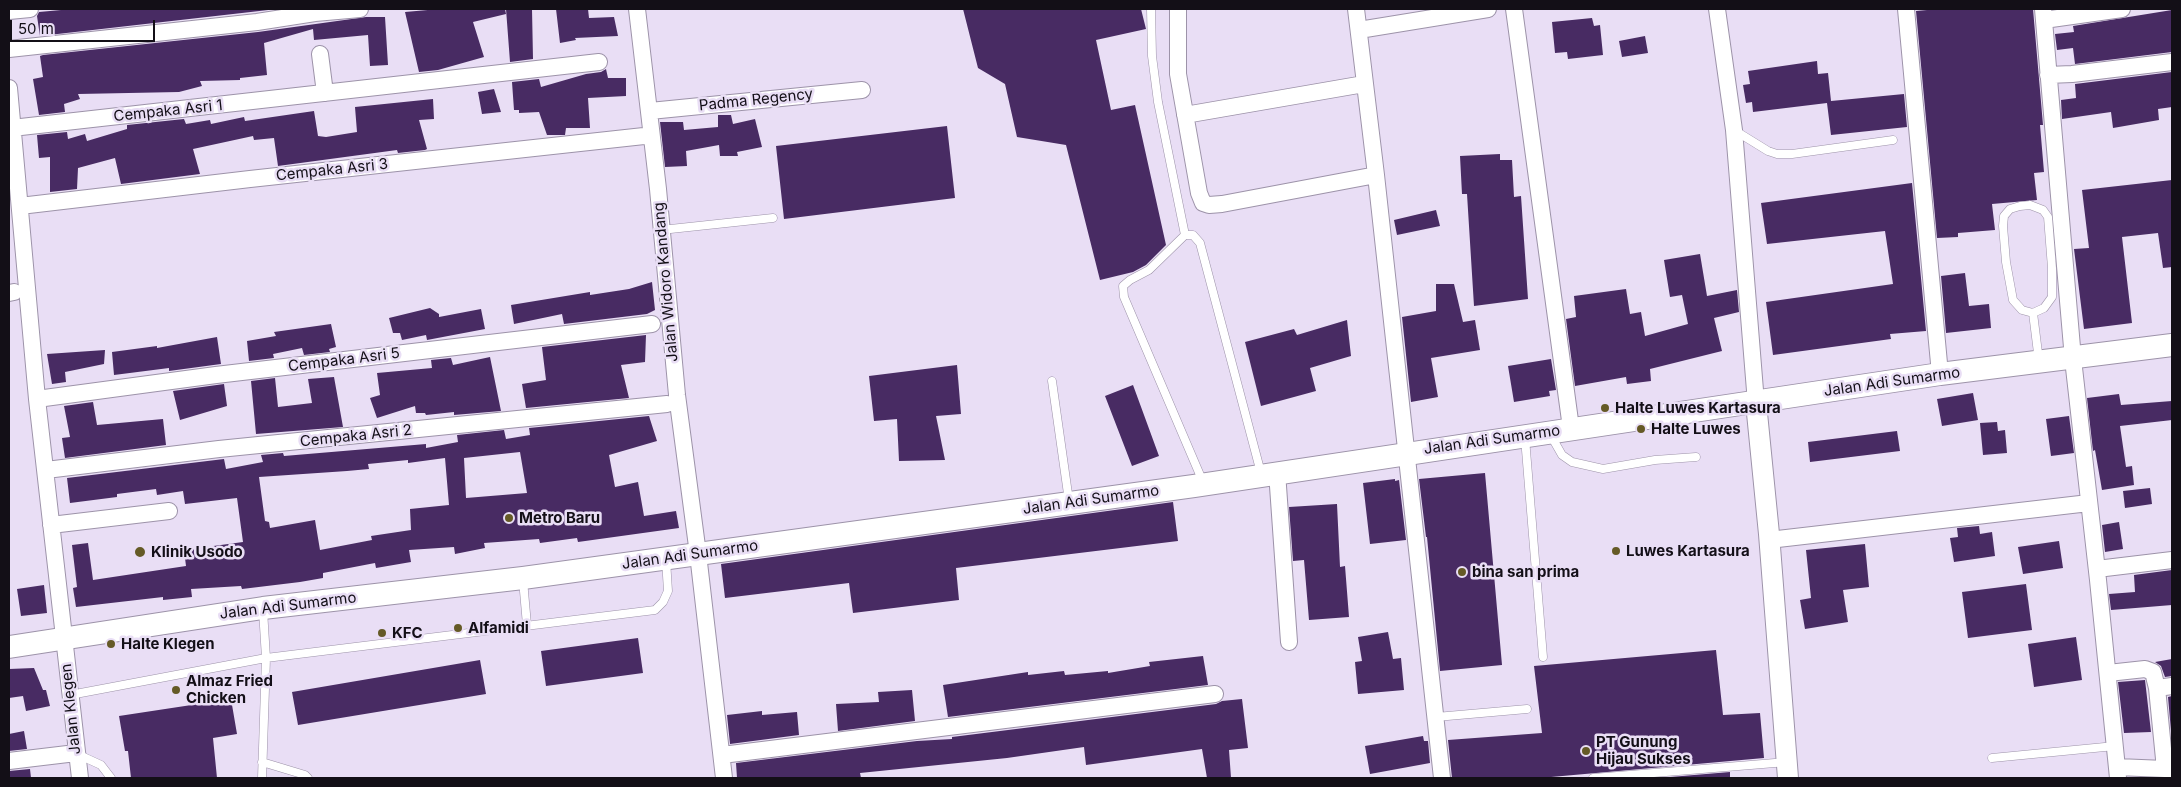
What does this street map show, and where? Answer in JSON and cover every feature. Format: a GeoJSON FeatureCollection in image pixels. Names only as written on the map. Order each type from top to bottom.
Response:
{"type":"FeatureCollection","features":[{"type":"Feature","properties":{"kind":"main road","name":"Jalan Adi Sumarmo"},"geometry":{"type":"LineString","coordinates":[[9,647],[263,608],[523,578],[1070,503],[1560,430],[1756,403],[1940,374],[2073,359],[2172,345]]}},
{"type":"Feature","properties":{"kind":"street"},"geometry":{"type":"LineString","coordinates":[[9,11],[30,9]]}},
{"type":"Feature","properties":{"kind":"street"},"geometry":{"type":"LineString","coordinates":[[9,49],[360,9]]}},
{"type":"Feature","properties":{"kind":"street","name":"Jalan Widoro Kandang"},"geometry":{"type":"LineString","coordinates":[[637,9],[650,111],[677,395],[724,778]]}},
{"type":"Feature","properties":{"kind":"street"},"geometry":{"type":"LineString","coordinates":[[1178,9],[1178,74],[1200,199],[1209,205],[1376,175]]}},
{"type":"Feature","properties":{"kind":"street"},"geometry":{"type":"LineString","coordinates":[[1356,9],[1408,453],[1442,778]]}},
{"type":"Feature","properties":{"kind":"street"},"geometry":{"type":"LineString","coordinates":[[1358,30],[1488,9]]}},
{"type":"Feature","properties":{"kind":"street"},"geometry":{"type":"LineString","coordinates":[[1514,9],[1560,430]]}},
{"type":"Feature","properties":{"kind":"street"},"geometry":{"type":"LineString","coordinates":[[1717,9],[1734,130],[1787,770]]}},
{"type":"Feature","properties":{"kind":"street"},"geometry":{"type":"LineString","coordinates":[[1906,9],[1940,374]]}},
{"type":"Feature","properties":{"kind":"street"},"geometry":{"type":"LineString","coordinates":[[2108,673],[2149,669],[2164,687],[2169,772],[2118,773],[2073,359],[2043,14],[2122,9]]}},
{"type":"Feature","properties":{"kind":"street"},"geometry":{"type":"LineString","coordinates":[[320,54],[325,94]]}},
{"type":"Feature","properties":{"kind":"street","name":"Cempaka Asri 1"},"geometry":{"type":"LineString","coordinates":[[12,128],[598,62]]}},
{"type":"Feature","properties":{"kind":"street"},"geometry":{"type":"LineString","coordinates":[[2048,75],[2072,74],[2172,62]]}},
{"type":"Feature","properties":{"kind":"street"},"geometry":{"type":"LineString","coordinates":[[1185,115],[1364,84]]}},
{"type":"Feature","properties":{"kind":"street","name":"Jalan Klegen"},"geometry":{"type":"LineString","coordinates":[[9,88],[37,400],[80,778]]}},
{"type":"Feature","properties":{"kind":"street","name":"Padma Regency"},"geometry":{"type":"LineString","coordinates":[[650,111],[862,90]]}},
{"type":"Feature","properties":{"kind":"street","name":"Cempaka Asri 3"},"geometry":{"type":"LineString","coordinates":[[20,206],[644,136]]}},
{"type":"Feature","properties":{"kind":"street","name":"Cempaka Asri 5"},"geometry":{"type":"LineString","coordinates":[[37,400],[226,374],[652,324]]}},
{"type":"Feature","properties":{"kind":"street","name":"Cempaka Asri 2"},"geometry":{"type":"LineString","coordinates":[[46,470],[219,449],[667,404]]}},
{"type":"Feature","properties":{"kind":"street"},"geometry":{"type":"LineString","coordinates":[[1269,473],[1289,642]]}},
{"type":"Feature","properties":{"kind":"street"},"geometry":{"type":"LineString","coordinates":[[1769,540],[2089,504]]}},
{"type":"Feature","properties":{"kind":"street"},"geometry":{"type":"LineString","coordinates":[[51,525],[169,511]]}},
{"type":"Feature","properties":{"kind":"street"},"geometry":{"type":"LineString","coordinates":[[2097,569],[2172,560]]}},
{"type":"Feature","properties":{"kind":"street"},"geometry":{"type":"LineString","coordinates":[[722,755],[1215,694]]}},
{"type":"Feature","properties":{"kind":"street"},"geometry":{"type":"LineString","coordinates":[[9,761],[76,753]]}},
{"type":"Feature","properties":{"kind":"lane"},"geometry":{"type":"LineString","coordinates":[[1151,9],[1152,56],[1158,102],[1185,235]]}},
{"type":"Feature","properties":{"kind":"lane"},"geometry":{"type":"LineString","coordinates":[[1734,130],[1768,151],[1777,154],[1811,152],[1892,140]]}},
{"type":"Feature","properties":{"kind":"lane"},"geometry":{"type":"LineString","coordinates":[[2030,205],[2042,210],[2048,217],[2050,226],[2052,297],[2044,308],[2032,313],[2022,310],[2013,300],[2006,262],[2004,216],[2010,210],[2030,205]]}},
{"type":"Feature","properties":{"kind":"lane"},"geometry":{"type":"LineString","coordinates":[[661,230],[773,218]]}},
{"type":"Feature","properties":{"kind":"lane"},"geometry":{"type":"LineString","coordinates":[[1191,486],[1123,292],[1123,286],[1149,270],[1185,235],[1194,235],[1200,243],[1269,473]]}},
{"type":"Feature","properties":{"kind":"lane"},"geometry":{"type":"LineString","coordinates":[[2032,313],[2039,363]]}},
{"type":"Feature","properties":{"kind":"lane"},"geometry":{"type":"LineString","coordinates":[[1052,381],[1070,503]]}},
{"type":"Feature","properties":{"kind":"lane"},"geometry":{"type":"LineString","coordinates":[[1560,430],[1562,455],[1572,462],[1585,466],[1603,469],[1655,460],[1696,457]]}},
{"type":"Feature","properties":{"kind":"lane"},"geometry":{"type":"LineString","coordinates":[[1525,436],[1543,657]]}},
{"type":"Feature","properties":{"kind":"lane"},"geometry":{"type":"LineString","coordinates":[[70,694],[266,658],[655,610],[663,602],[668,591],[666,559]]}},
{"type":"Feature","properties":{"kind":"lane"},"geometry":{"type":"LineString","coordinates":[[523,578],[527,625]]}},
{"type":"Feature","properties":{"kind":"lane"},"geometry":{"type":"LineString","coordinates":[[262,778],[266,658],[263,608]]}},
{"type":"Feature","properties":{"kind":"lane"},"geometry":{"type":"LineString","coordinates":[[1436,717],[1527,709]]}},
{"type":"Feature","properties":{"kind":"lane"},"geometry":{"type":"LineString","coordinates":[[1992,758],[2115,746]]}},
{"type":"Feature","properties":{"kind":"lane"},"geometry":{"type":"LineString","coordinates":[[76,753],[101,765],[111,778]]}},
{"type":"Feature","properties":{"kind":"lane"},"geometry":{"type":"LineString","coordinates":[[262,762],[305,775],[308,778]]}},
{"type":"Feature","properties":{"kind":"lane"},"geometry":{"type":"LineString","coordinates":[[1594,778],[1787,770]]}},
{"type":"Feature","properties":{"kind":"building"},"geometry":{"type":"Polygon","coordinates":[[[72,9],[277,9],[40,36],[37,16],[39,12],[72,9]]]}},
{"type":"Feature","properties":{"kind":"building"},"geometry":{"type":"Polygon","coordinates":[[[439,9],[505,9],[506,14],[473,22],[484,57],[438,70],[419,72],[405,12],[439,9]]]}},
{"type":"Feature","properties":{"kind":"building"},"geometry":{"type":"Polygon","coordinates":[[[506,9],[532,9],[533,59],[510,62],[506,9]]]}},
{"type":"Feature","properties":{"kind":"building"},"geometry":{"type":"Polygon","coordinates":[[[556,9],[588,9],[589,18],[614,17],[618,36],[575,38],[576,40],[560,43],[556,9]]]}},
{"type":"Feature","properties":{"kind":"building"},"geometry":{"type":"Polygon","coordinates":[[[963,9],[1141,9],[1146,29],[1096,40],[1111,110],[1135,105],[1166,245],[1146,265],[1133,272],[1100,280],[1066,145],[1017,137],[1005,84],[978,68],[963,9]]]}},
{"type":"Feature","properties":{"kind":"building"},"geometry":{"type":"Polygon","coordinates":[[[1938,9],[2033,9],[2043,125],[2040,125],[2044,172],[2034,173],[2037,200],[1992,204],[1995,230],[1958,233],[1958,237],[1937,238],[1916,11],[1938,9]]]}},
{"type":"Feature","properties":{"kind":"building"},"geometry":{"type":"Polygon","coordinates":[[[2172,10],[2172,52],[2075,64],[2073,48],[2057,50],[2055,34],[2074,32],[2073,26],[2172,10]]]}},
{"type":"Feature","properties":{"kind":"building"},"geometry":{"type":"Polygon","coordinates":[[[366,17],[385,17],[388,65],[370,66],[368,35],[314,40],[313,29],[264,43],[267,75],[240,78],[240,80],[200,81],[202,86],[179,92],[78,94],[80,99],[64,104],[65,112],[39,115],[33,79],[43,77],[40,56],[43,55],[258,32],[366,17]]]}},
{"type":"Feature","properties":{"kind":"building"},"geometry":{"type":"Polygon","coordinates":[[[1592,18],[1594,26],[1600,25],[1603,55],[1568,59],[1567,52],[1555,53],[1552,22],[1592,18]]]}},
{"type":"Feature","properties":{"kind":"building"},"geometry":{"type":"Polygon","coordinates":[[[1645,36],[1648,53],[1622,57],[1619,41],[1645,36]]]}},
{"type":"Feature","properties":{"kind":"building"},"geometry":{"type":"Polygon","coordinates":[[[1817,61],[1818,74],[1828,73],[1831,101],[1904,94],[1907,127],[1831,135],[1827,103],[1753,112],[1752,102],[1746,103],[1743,85],[1750,84],[1748,71],[1817,61]]]}},
{"type":"Feature","properties":{"kind":"building"},"geometry":{"type":"Polygon","coordinates":[[[606,69],[608,78],[626,78],[626,96],[588,98],[590,128],[566,128],[565,135],[547,135],[539,112],[519,113],[519,110],[514,110],[512,82],[539,79],[541,87],[586,74],[601,72],[606,69]]]}},
{"type":"Feature","properties":{"kind":"building"},"geometry":{"type":"Polygon","coordinates":[[[2172,72],[2172,107],[2158,109],[2159,120],[2113,128],[2111,112],[2062,119],[2061,100],[2076,98],[2075,84],[2172,72]]]}},
{"type":"Feature","properties":{"kind":"building"},"geometry":{"type":"Polygon","coordinates":[[[494,89],[501,112],[482,114],[478,92],[494,89]]]}},
{"type":"Feature","properties":{"kind":"building"},"geometry":{"type":"Polygon","coordinates":[[[433,99],[434,119],[419,120],[427,149],[425,150],[398,153],[397,150],[278,166],[274,138],[254,140],[253,136],[193,149],[200,174],[121,184],[115,158],[78,168],[77,189],[50,192],[50,157],[39,158],[37,135],[67,132],[68,139],[85,134],[87,141],[127,129],[127,125],[184,119],[186,124],[210,120],[211,124],[244,117],[245,121],[314,111],[318,136],[326,137],[357,132],[355,107],[433,99]]]}},
{"type":"Feature","properties":{"kind":"building"},"geometry":{"type":"Polygon","coordinates":[[[718,115],[731,115],[733,124],[755,119],[762,147],[737,152],[738,156],[720,156],[719,145],[686,151],[687,166],[665,167],[660,122],[683,122],[684,130],[718,127],[718,115]]]}},
{"type":"Feature","properties":{"kind":"building"},"geometry":{"type":"Polygon","coordinates":[[[947,126],[955,198],[784,219],[776,146],[947,126]]]}},
{"type":"Feature","properties":{"kind":"building"},"geometry":{"type":"Polygon","coordinates":[[[1500,154],[1500,160],[1512,160],[1514,197],[1521,196],[1528,299],[1474,306],[1467,194],[1462,194],[1460,156],[1500,154]]]}},
{"type":"Feature","properties":{"kind":"building"},"geometry":{"type":"Polygon","coordinates":[[[2172,180],[2172,267],[2163,268],[2158,233],[2122,237],[2132,323],[2084,329],[2074,249],[2089,248],[2082,190],[2172,180]]]}},
{"type":"Feature","properties":{"kind":"building"},"geometry":{"type":"Polygon","coordinates":[[[1912,183],[1926,331],[1890,334],[1891,339],[1773,355],[1766,302],[1893,284],[1885,231],[1767,244],[1761,203],[1912,183]]]}},
{"type":"Feature","properties":{"kind":"building"},"geometry":{"type":"Polygon","coordinates":[[[1436,210],[1440,226],[1397,235],[1394,220],[1436,210]]]}},
{"type":"Feature","properties":{"kind":"building"},"geometry":{"type":"Polygon","coordinates":[[[1700,254],[1707,296],[1737,290],[1739,312],[1714,318],[1722,351],[1650,369],[1651,381],[1627,384],[1626,377],[1575,386],[1566,319],[1576,317],[1574,296],[1626,289],[1630,314],[1641,312],[1645,336],[1688,324],[1682,295],[1670,297],[1664,260],[1700,254]]]}},
{"type":"Feature","properties":{"kind":"building"},"geometry":{"type":"Polygon","coordinates":[[[1965,273],[1969,306],[1989,304],[1991,328],[1946,333],[1941,276],[1965,273]]]}},
{"type":"Feature","properties":{"kind":"building"},"geometry":{"type":"Polygon","coordinates":[[[652,282],[655,310],[647,314],[564,324],[562,314],[514,324],[511,305],[590,292],[590,295],[629,289],[652,282]]]}},
{"type":"Feature","properties":{"kind":"building"},"geometry":{"type":"Polygon","coordinates":[[[1436,284],[1454,284],[1463,322],[1475,320],[1480,350],[1431,358],[1438,397],[1411,402],[1402,317],[1436,311],[1436,284]]]}},
{"type":"Feature","properties":{"kind":"building"},"geometry":{"type":"Polygon","coordinates":[[[430,308],[439,314],[439,317],[481,309],[485,329],[427,340],[426,335],[402,340],[400,333],[393,333],[389,318],[430,308]]]}},
{"type":"Feature","properties":{"kind":"building"},"geometry":{"type":"Polygon","coordinates":[[[1347,320],[1351,356],[1310,368],[1316,391],[1261,406],[1245,342],[1294,329],[1297,335],[1347,320]]]}},
{"type":"Feature","properties":{"kind":"building"},"geometry":{"type":"Polygon","coordinates":[[[331,324],[336,347],[329,349],[330,352],[304,355],[302,348],[273,354],[274,358],[249,361],[247,341],[276,336],[274,332],[331,324]]]}},
{"type":"Feature","properties":{"kind":"building"},"geometry":{"type":"Polygon","coordinates":[[[646,335],[645,362],[621,365],[629,398],[526,408],[522,384],[546,380],[542,347],[646,335]]]}},
{"type":"Feature","properties":{"kind":"building"},"geometry":{"type":"Polygon","coordinates":[[[217,337],[221,364],[169,371],[169,368],[114,375],[112,352],[157,346],[157,348],[217,337]]]}},
{"type":"Feature","properties":{"kind":"building"},"geometry":{"type":"Polygon","coordinates":[[[105,350],[104,364],[65,372],[66,382],[52,384],[47,354],[105,350]]]}},
{"type":"Feature","properties":{"kind":"building"},"geometry":{"type":"Polygon","coordinates":[[[490,357],[501,411],[454,415],[454,412],[426,415],[425,413],[416,413],[415,406],[377,418],[370,398],[380,395],[377,373],[432,368],[431,360],[451,358],[453,365],[490,357]]]}},
{"type":"Feature","properties":{"kind":"building"},"geometry":{"type":"Polygon","coordinates":[[[1551,359],[1556,390],[1549,391],[1550,396],[1514,402],[1508,366],[1551,359]]]}},
{"type":"Feature","properties":{"kind":"building"},"geometry":{"type":"Polygon","coordinates":[[[957,365],[961,414],[936,416],[945,460],[899,461],[897,419],[874,421],[869,376],[957,365]]]}},
{"type":"Feature","properties":{"kind":"building"},"geometry":{"type":"Polygon","coordinates":[[[334,377],[343,427],[256,434],[251,381],[275,378],[278,407],[312,403],[308,379],[334,377]]]}},
{"type":"Feature","properties":{"kind":"building"},"geometry":{"type":"Polygon","coordinates":[[[224,384],[227,406],[180,420],[173,391],[224,384]]]}},
{"type":"Feature","properties":{"kind":"building"},"geometry":{"type":"Polygon","coordinates":[[[1133,385],[1159,456],[1132,466],[1105,396],[1133,385]]]}},
{"type":"Feature","properties":{"kind":"building"},"geometry":{"type":"Polygon","coordinates":[[[1973,393],[1978,420],[1942,426],[1937,399],[1973,393]]]}},
{"type":"Feature","properties":{"kind":"building"},"geometry":{"type":"Polygon","coordinates":[[[2119,394],[2121,405],[2172,401],[2172,420],[2120,426],[2126,467],[2132,466],[2134,485],[2102,490],[2095,450],[2093,451],[2087,398],[2119,394]]]}},
{"type":"Feature","properties":{"kind":"building"},"geometry":{"type":"Polygon","coordinates":[[[93,402],[97,425],[163,419],[166,445],[65,458],[62,438],[70,437],[64,406],[93,402]]]}},
{"type":"Feature","properties":{"kind":"building"},"geometry":{"type":"Polygon","coordinates":[[[649,416],[657,441],[609,455],[615,487],[638,482],[644,516],[676,511],[679,528],[578,542],[577,538],[540,543],[539,539],[484,543],[485,548],[455,554],[454,547],[409,550],[411,562],[376,568],[375,563],[323,573],[323,578],[300,582],[242,589],[241,586],[191,589],[192,597],[163,600],[163,597],[76,607],[73,588],[77,587],[72,545],[88,543],[93,580],[186,566],[184,550],[243,542],[237,498],[185,504],[183,491],[157,495],[156,489],[117,494],[117,497],[70,503],[67,478],[224,459],[226,469],[263,462],[261,455],[283,453],[284,456],[426,444],[426,448],[458,442],[457,435],[504,430],[506,439],[530,435],[529,428],[649,416]],[[520,452],[464,458],[466,498],[527,493],[520,452]],[[445,458],[408,463],[408,460],[368,464],[369,469],[259,477],[265,521],[269,522],[270,528],[315,520],[320,550],[372,540],[371,536],[411,530],[410,509],[449,505],[445,458]]]}},
{"type":"Feature","properties":{"kind":"building"},"geometry":{"type":"Polygon","coordinates":[[[2069,416],[2074,453],[2051,456],[2046,419],[2069,416]]]}},
{"type":"Feature","properties":{"kind":"building"},"geometry":{"type":"Polygon","coordinates":[[[1997,422],[1998,431],[2005,430],[2007,453],[1983,455],[1980,423],[1997,422]]]}},
{"type":"Feature","properties":{"kind":"building"},"geometry":{"type":"Polygon","coordinates":[[[1897,431],[1900,451],[1810,462],[1808,442],[1897,431]]]}},
{"type":"Feature","properties":{"kind":"building","name":"bina san prima"},"geometry":{"type":"Polygon","coordinates":[[[1485,473],[1502,665],[1440,671],[1427,537],[1419,479],[1485,473]]]}},
{"type":"Feature","properties":{"kind":"building"},"geometry":{"type":"Polygon","coordinates":[[[1395,479],[1395,481],[1399,480],[1406,540],[1370,544],[1363,483],[1395,479]]]}},
{"type":"Feature","properties":{"kind":"building"},"geometry":{"type":"Polygon","coordinates":[[[2150,488],[2152,504],[2125,508],[2123,491],[2150,488]]]}},
{"type":"Feature","properties":{"kind":"building"},"geometry":{"type":"Polygon","coordinates":[[[1173,502],[1178,541],[956,568],[959,600],[853,613],[849,583],[725,598],[721,564],[1173,502]]]}},
{"type":"Feature","properties":{"kind":"building"},"geometry":{"type":"Polygon","coordinates":[[[1337,504],[1340,567],[1345,566],[1349,617],[1309,620],[1304,560],[1293,561],[1289,507],[1337,504]]]}},
{"type":"Feature","properties":{"kind":"building"},"geometry":{"type":"Polygon","coordinates":[[[2119,522],[2123,549],[2105,552],[2102,525],[2119,522]]]}},
{"type":"Feature","properties":{"kind":"building"},"geometry":{"type":"Polygon","coordinates":[[[1979,526],[1980,534],[1992,532],[1995,556],[1954,562],[1950,538],[1958,537],[1957,528],[1979,526]]]}},
{"type":"Feature","properties":{"kind":"building"},"geometry":{"type":"Polygon","coordinates":[[[2059,541],[2063,568],[2023,574],[2018,547],[2059,541]]]}},
{"type":"Feature","properties":{"kind":"building"},"geometry":{"type":"Polygon","coordinates":[[[1865,544],[1869,587],[1843,590],[1848,622],[1805,629],[1800,600],[1811,598],[1806,550],[1865,544]]]}},
{"type":"Feature","properties":{"kind":"building"},"geometry":{"type":"Polygon","coordinates":[[[2172,570],[2172,605],[2111,610],[2109,594],[2135,592],[2134,575],[2172,570]]]}},
{"type":"Feature","properties":{"kind":"building"},"geometry":{"type":"Polygon","coordinates":[[[2026,584],[2032,630],[1968,638],[1962,592],[2026,584]]]}},
{"type":"Feature","properties":{"kind":"building"},"geometry":{"type":"Polygon","coordinates":[[[44,585],[47,613],[21,616],[17,589],[44,585]]]}},
{"type":"Feature","properties":{"kind":"building"},"geometry":{"type":"Polygon","coordinates":[[[1388,632],[1393,659],[1401,658],[1404,690],[1358,694],[1355,662],[1362,661],[1358,637],[1388,632]]]}},
{"type":"Feature","properties":{"kind":"building"},"geometry":{"type":"Polygon","coordinates":[[[2076,637],[2082,680],[2034,687],[2028,644],[2076,637]]]}},
{"type":"Feature","properties":{"kind":"building"},"geometry":{"type":"Polygon","coordinates":[[[638,638],[643,673],[546,686],[541,651],[638,638]]]}},
{"type":"Feature","properties":{"kind":"building"},"geometry":{"type":"Polygon","coordinates":[[[1716,650],[1723,715],[1760,713],[1764,758],[1540,778],[1452,778],[1448,740],[1542,733],[1534,666],[1716,650]]]}},
{"type":"Feature","properties":{"kind":"building"},"geometry":{"type":"Polygon","coordinates":[[[1203,656],[1208,685],[948,717],[943,685],[1028,672],[1028,675],[1064,671],[1065,675],[1108,671],[1108,673],[1150,666],[1149,662],[1203,656]]]}},
{"type":"Feature","properties":{"kind":"building"},"geometry":{"type":"Polygon","coordinates":[[[2172,659],[2172,676],[2165,677],[2161,666],[2155,662],[2172,659]]]}},
{"type":"Feature","properties":{"kind":"building"},"geometry":{"type":"Polygon","coordinates":[[[480,660],[486,694],[298,725],[292,692],[480,660]]]}},
{"type":"Feature","properties":{"kind":"building"},"geometry":{"type":"Polygon","coordinates":[[[34,668],[43,690],[46,690],[50,706],[26,711],[23,696],[9,698],[9,669],[34,668]]]}},
{"type":"Feature","properties":{"kind":"building"},"geometry":{"type":"Polygon","coordinates":[[[2145,680],[2151,732],[2124,733],[2118,682],[2145,680]]]}},
{"type":"Feature","properties":{"kind":"building"},"geometry":{"type":"Polygon","coordinates":[[[912,690],[915,721],[838,731],[836,704],[879,702],[878,692],[912,690]]]}},
{"type":"Feature","properties":{"kind":"building"},"geometry":{"type":"Polygon","coordinates":[[[2172,696],[2172,730],[2171,731],[2168,697],[2172,696]]]}},
{"type":"Feature","properties":{"kind":"building"},"geometry":{"type":"Polygon","coordinates":[[[231,699],[237,734],[213,738],[217,778],[131,778],[128,751],[125,751],[119,716],[231,699]]]}},
{"type":"Feature","properties":{"kind":"building"},"geometry":{"type":"Polygon","coordinates":[[[1242,699],[1248,748],[1229,750],[1231,778],[1207,778],[1202,749],[1086,765],[1084,747],[1007,758],[860,773],[861,778],[737,778],[736,763],[917,741],[952,739],[952,737],[1216,704],[1222,701],[1242,699]]]}},
{"type":"Feature","properties":{"kind":"building"},"geometry":{"type":"Polygon","coordinates":[[[762,711],[762,715],[797,712],[799,735],[730,744],[727,715],[762,711]]]}},
{"type":"Feature","properties":{"kind":"building"},"geometry":{"type":"Polygon","coordinates":[[[24,731],[27,749],[9,751],[9,734],[24,731]]]}},
{"type":"Feature","properties":{"kind":"building"},"geometry":{"type":"Polygon","coordinates":[[[1423,736],[1424,741],[1428,741],[1430,763],[1370,774],[1365,746],[1423,736]]]}},
{"type":"Feature","properties":{"kind":"building"},"geometry":{"type":"Polygon","coordinates":[[[30,769],[31,778],[9,778],[9,771],[30,769]]]}},
{"type":"Feature","properties":{"kind":"building"},"geometry":{"type":"Polygon","coordinates":[[[1730,772],[1730,778],[1658,778],[1730,772]]]}},
{"type":"Feature","properties":{"kind":"place","name":"Halte Luwes Kartasura"},"geometry":{"type":"Point","coordinates":[1605,408]}},
{"type":"Feature","properties":{"kind":"place","name":"Halte Luwes"},"geometry":{"type":"Point","coordinates":[1641,429]}},
{"type":"Feature","properties":{"kind":"place","name":"Metro Baru"},"geometry":{"type":"Point","coordinates":[509,518]}},
{"type":"Feature","properties":{"kind":"place","name":"Luwes Kartasura"},"geometry":{"type":"Point","coordinates":[1616,551]}},
{"type":"Feature","properties":{"kind":"place","name":"Klinik Usodo"},"geometry":{"type":"Point","coordinates":[140,552]}},
{"type":"Feature","properties":{"kind":"place","name":"bina san prima"},"geometry":{"type":"Point","coordinates":[1462,572]}},
{"type":"Feature","properties":{"kind":"place","name":"Alfamidi"},"geometry":{"type":"Point","coordinates":[458,628]}},
{"type":"Feature","properties":{"kind":"place","name":"KFC"},"geometry":{"type":"Point","coordinates":[382,633]}},
{"type":"Feature","properties":{"kind":"place","name":"Halte Klegen"},"geometry":{"type":"Point","coordinates":[111,644]}},
{"type":"Feature","properties":{"kind":"place","name":"Almaz Fried Chicken"},"geometry":{"type":"Point","coordinates":[176,690]}},
{"type":"Feature","properties":{"kind":"place","name":"PT Gunung Hijau Sukses"},"geometry":{"type":"Point","coordinates":[1586,751]}}]}
